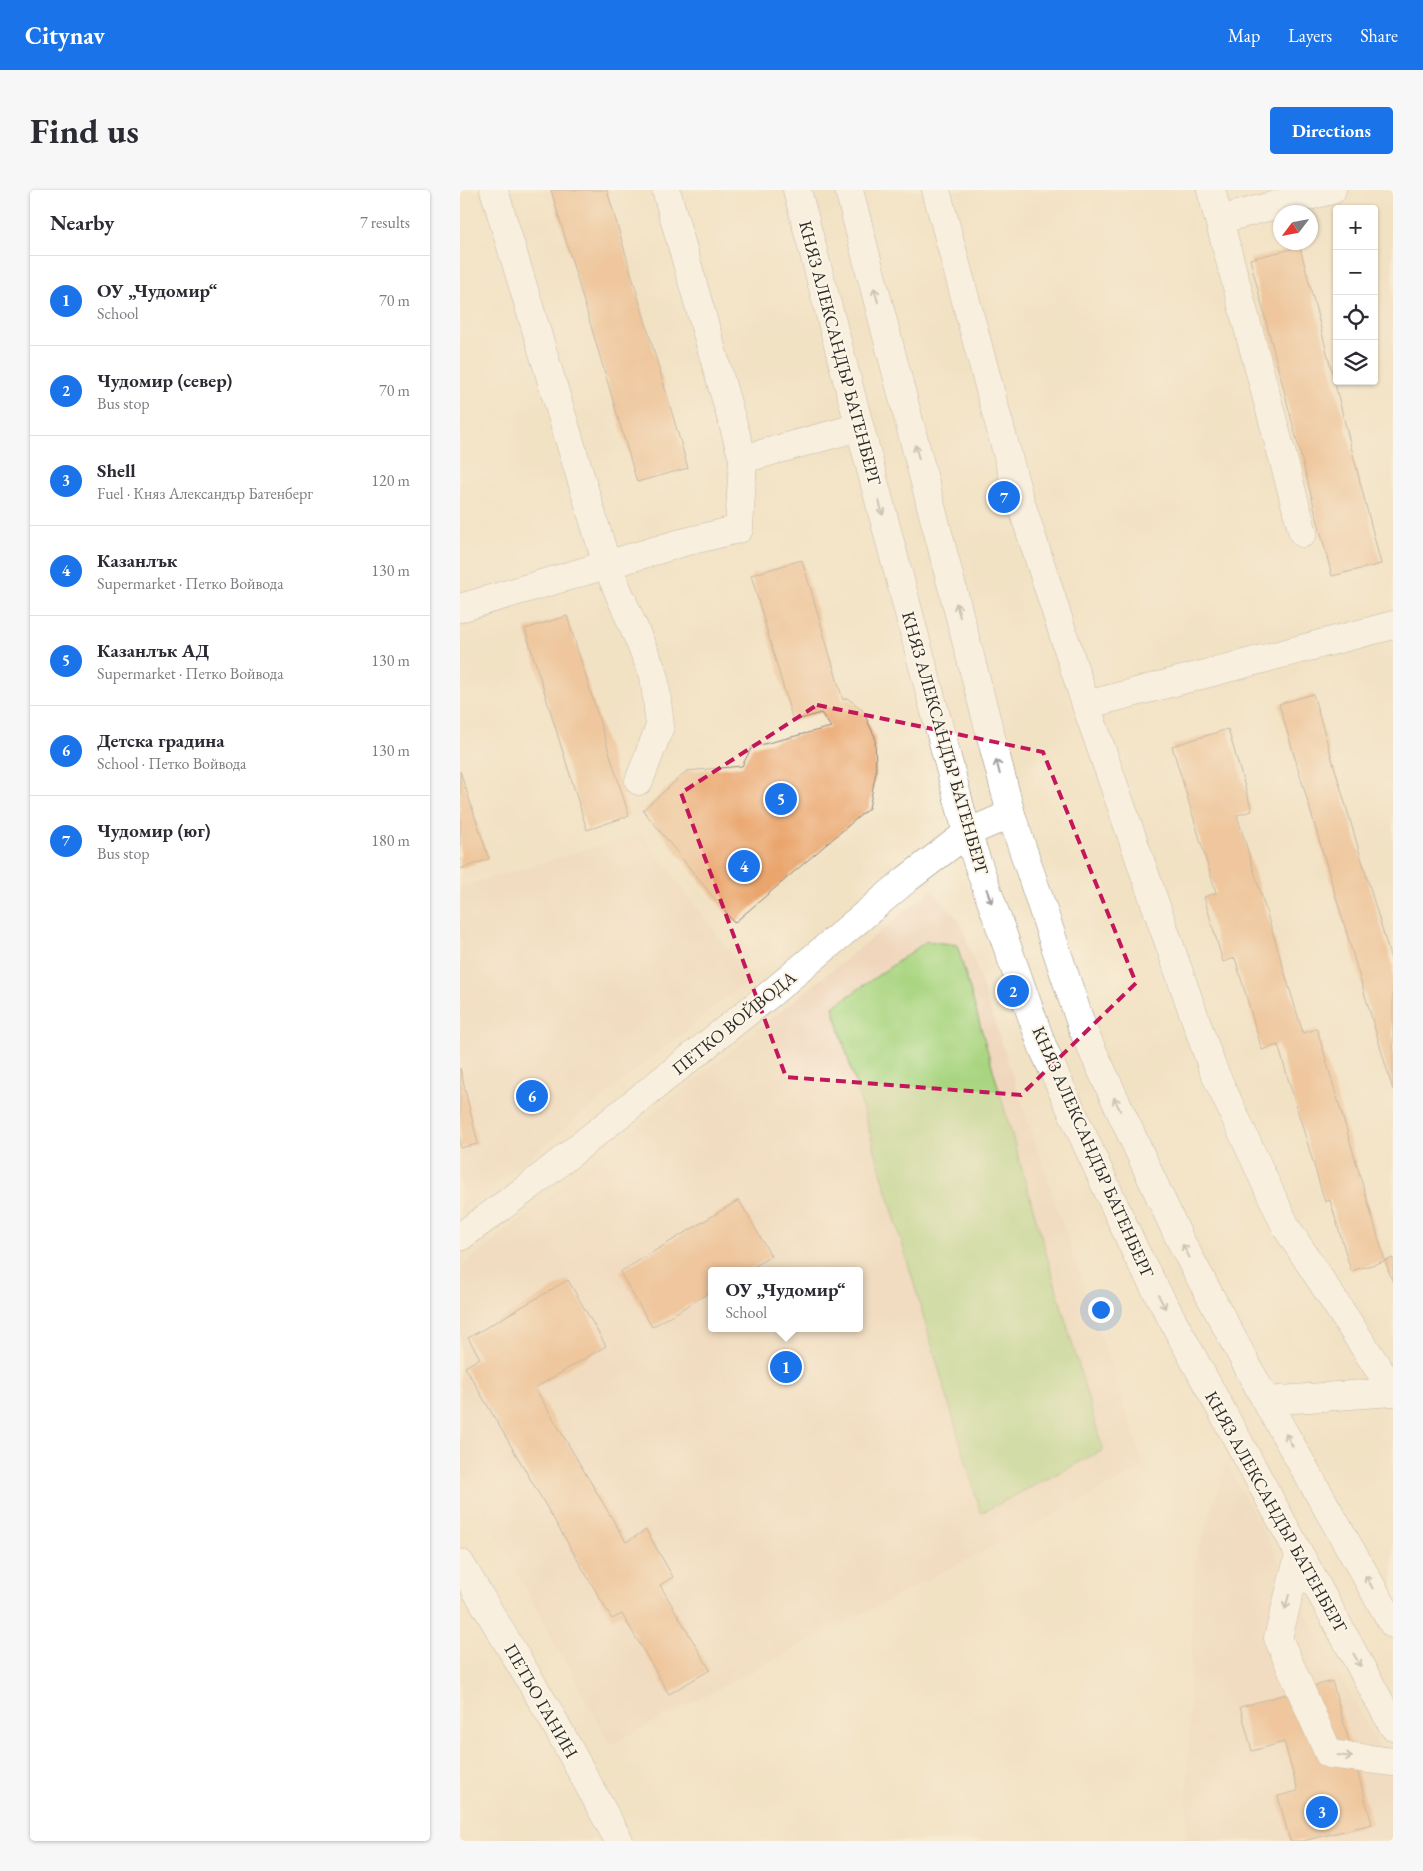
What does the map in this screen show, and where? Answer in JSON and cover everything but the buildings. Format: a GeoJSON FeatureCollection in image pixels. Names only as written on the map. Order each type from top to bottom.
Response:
{"type":"FeatureCollection","features":[{"type":"Feature","properties":{"kind":"main road"},"geometry":{"type":"LineString","coordinates":[[494,190],[607,565],[654,675],[660,726],[639,781]]}},
{"type":"Feature","properties":{"kind":"main road"},"geometry":{"type":"LineString","coordinates":[[460,608],[682,544],[739,530],[743,459],[666,190]]}},
{"type":"Feature","properties":{"kind":"main road","name":"КНЯЗ АЛЕКСАНДЪР БАТЕНБЕРГ"},"geometry":{"type":"LineString","coordinates":[[797,190],[967,833],[1043,1048],[1137,1255],[1393,1726]]}},
{"type":"Feature","properties":{"kind":"main road"},"geometry":{"type":"LineString","coordinates":[[849,190],[1010,814],[1083,1030],[1179,1238],[1266,1401],[1393,1624]]}},
{"type":"Feature","properties":{"kind":"main road"},"geometry":{"type":"LineString","coordinates":[[936,190],[1018,494],[1086,705],[1212,1067],[1286,1227],[1393,1392],[1266,1401]]}},
{"type":"Feature","properties":{"kind":"main road"},"geometry":{"type":"LineString","coordinates":[[1212,190],[1303,533]]}},
{"type":"Feature","properties":{"kind":"main road"},"geometry":{"type":"LineString","coordinates":[[1219,220],[1332,190]]}},
{"type":"Feature","properties":{"kind":"main road"},"geometry":{"type":"LineString","coordinates":[[743,459],[860,427]]}},
{"type":"Feature","properties":{"kind":"main road"},"geometry":{"type":"LineString","coordinates":[[1086,705],[1393,625]]}},
{"type":"Feature","properties":{"kind":"main road","name":"ПЕТКО ВОЙВОДА"},"geometry":{"type":"LineString","coordinates":[[460,1236],[530,1186],[769,995],[907,880],[967,833],[1010,814]]}},
{"type":"Feature","properties":{"kind":"main road"},"geometry":{"type":"LineString","coordinates":[[1299,1554],[1278,1638],[1329,1754],[1393,1762]]}},
{"type":"Feature","properties":{"kind":"main road","name":"ПЕТЬО ГАНИН"},"geometry":{"type":"LineString","coordinates":[[460,1563],[550,1714],[619,1841]]}},
{"type":"Feature","properties":{"kind":"highlighted area"},"geometry":{"type":"Polygon","coordinates":[[[817,705],[1043,752],[1136,983],[1021,1095],[786,1077],[681,793],[817,705]]]}},
{"type":"Feature","properties":{"kind":"shaded area"},"geometry":{"type":"Polygon","coordinates":[[[641,833],[750,979],[460,1213],[460,887],[641,833]]]}},
{"type":"Feature","properties":{"kind":"shaded area"},"geometry":{"type":"Polygon","coordinates":[[[932,890],[961,923],[1145,1467],[610,1745],[460,1468],[460,1268],[932,890]]]}},
{"type":"Feature","properties":{"kind":"shaded area"},"geometry":{"type":"Polygon","coordinates":[[[1227,1464],[1393,1773],[1393,1841],[1186,1841],[1194,1562],[1227,1464]]]}},
{"type":"Feature","properties":{"kind":"green space"},"geometry":{"type":"Polygon","coordinates":[[[927,941],[957,945],[1103,1450],[981,1513],[833,1007],[927,941]]]}},
{"type":"Feature","properties":{"kind":"place","name":"Чудомир (юг)"},"geometry":{"type":"Point","coordinates":[1004,497]}},
{"type":"Feature","properties":{"kind":"place","name":"Казанлък АД"},"geometry":{"type":"Point","coordinates":[781,799]}},
{"type":"Feature","properties":{"kind":"place","name":"Казанлък"},"geometry":{"type":"Point","coordinates":[744,866]}},
{"type":"Feature","properties":{"kind":"place","name":"Чудомир (север)"},"geometry":{"type":"Point","coordinates":[1013,991]}},
{"type":"Feature","properties":{"kind":"place","name":"Детска градина"},"geometry":{"type":"Point","coordinates":[532,1096]}},
{"type":"Feature","properties":{"kind":"place","name":"ОУ „Чудомир“"},"geometry":{"type":"Point","coordinates":[786,1367]}},
{"type":"Feature","properties":{"kind":"place","name":"Shell"},"geometry":{"type":"Point","coordinates":[1322,1812]}}]}
